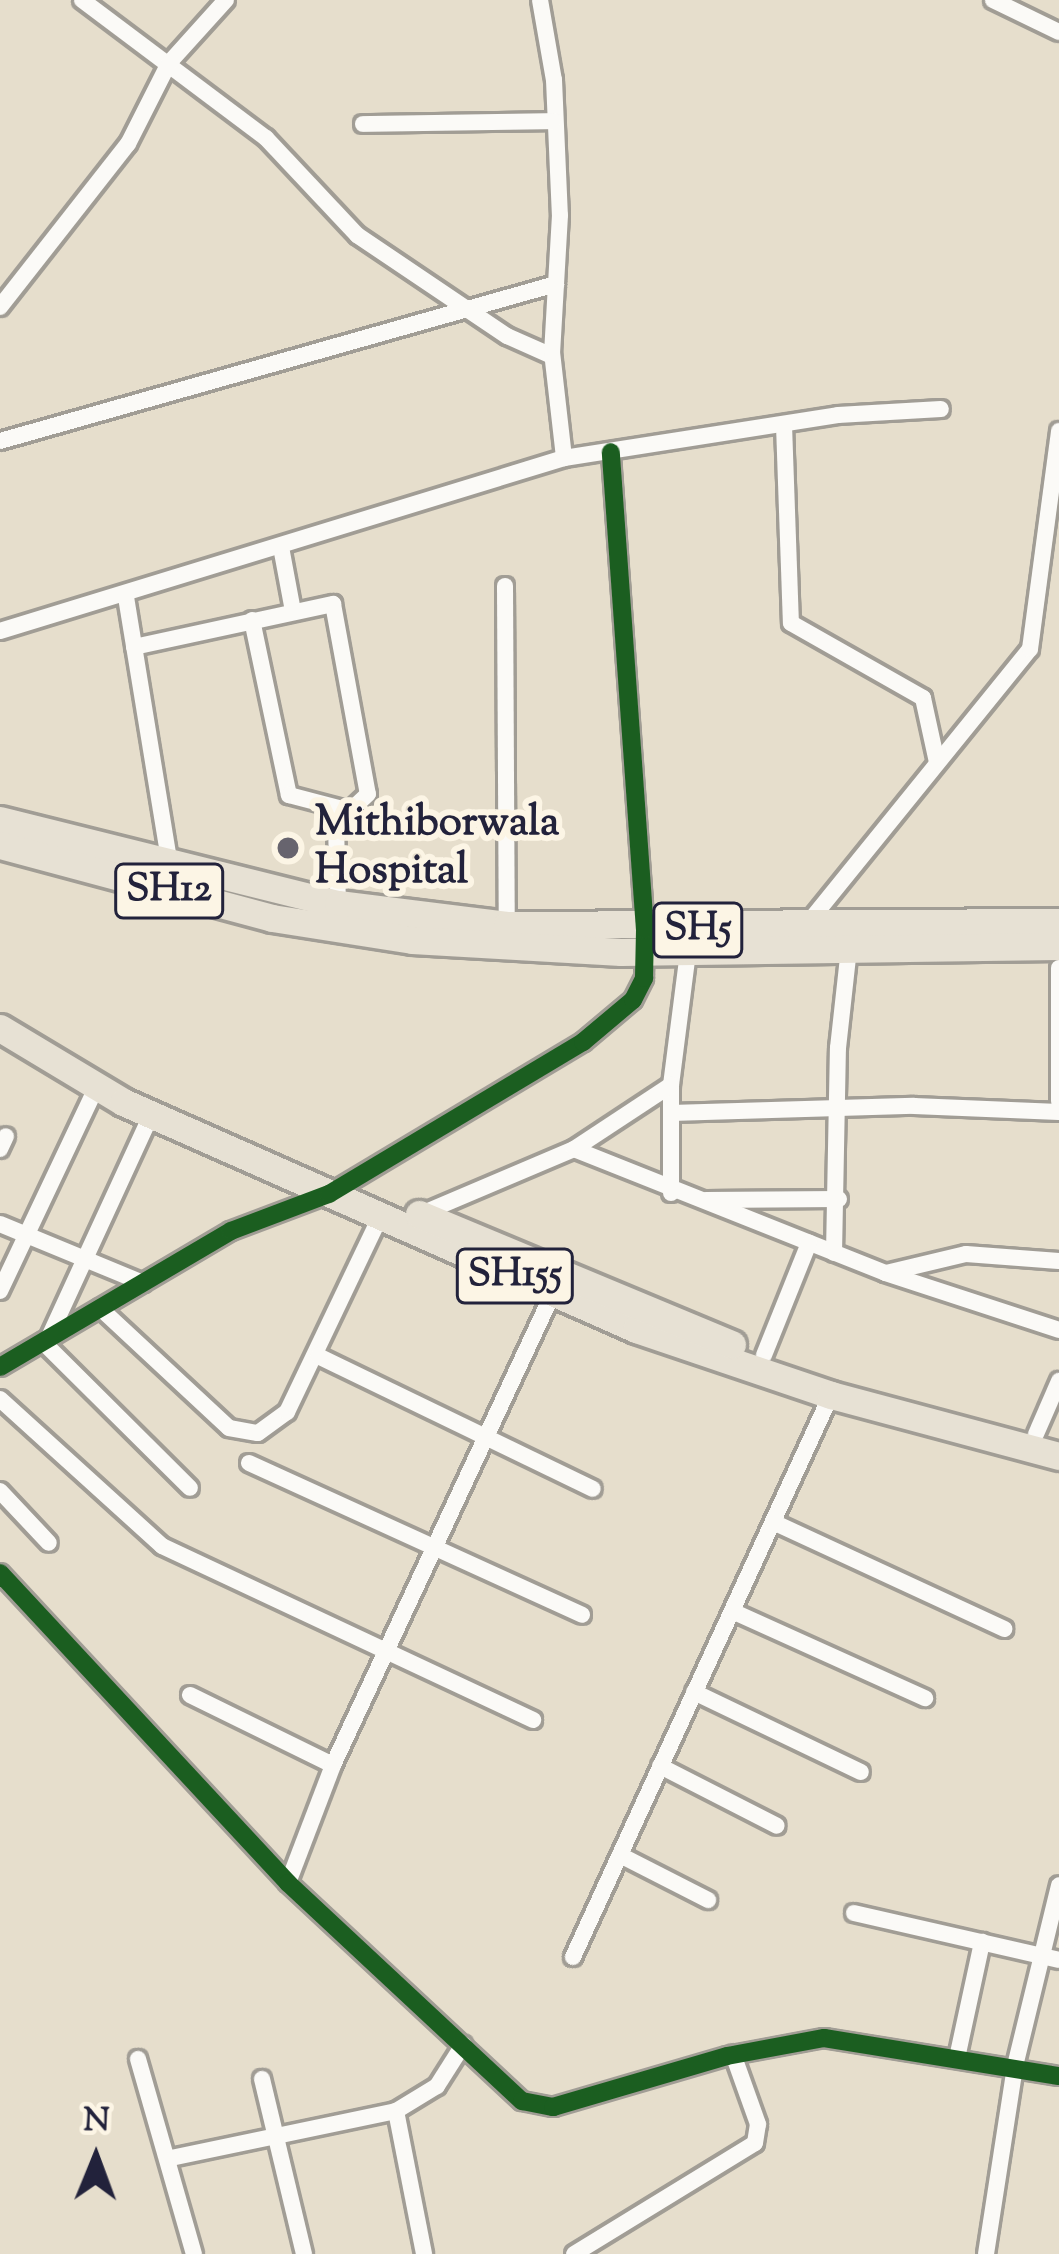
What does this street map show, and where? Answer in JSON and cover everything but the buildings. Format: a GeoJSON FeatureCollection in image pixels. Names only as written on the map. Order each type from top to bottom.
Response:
{"type":"FeatureCollection","features":[{"type":"Feature","properties":{"kind":"main road","name":"SH5"},"geometry":{"type":"LineString","coordinates":[[0,820],[170,866],[338,904],[645,940],[804,929],[1059,922]]}},
{"type":"Feature","properties":{"kind":"main road","name":"SH12"},"geometry":{"type":"LineString","coordinates":[[0,845],[339,929],[539,951],[645,940],[688,952],[1059,946]]}},
{"type":"Feature","properties":{"kind":"main road","name":"SH155"},"geometry":{"type":"LineString","coordinates":[[0,1012],[76,1060],[338,1189],[380,1217],[553,1293],[831,1395],[1059,1456]]}},
{"type":"Feature","properties":{"kind":"main road","name":"SH155"},"geometry":{"type":"LineString","coordinates":[[0,1028],[96,1088],[151,1115],[338,1189],[421,1215],[764,1355],[1047,1437]]}},
{"type":"Feature","properties":{"kind":"street"},"geometry":{"type":"LineString","coordinates":[[82,0],[266,138],[357,235],[469,310],[552,356]]}},
{"type":"Feature","properties":{"kind":"street"},"geometry":{"type":"LineString","coordinates":[[0,307],[128,144],[169,63],[226,0]]}},
{"type":"Feature","properties":{"kind":"street"},"geometry":{"type":"LineString","coordinates":[[540,0],[552,49],[556,284],[552,356],[563,458]]}},
{"type":"Feature","properties":{"kind":"street"},"geometry":{"type":"LineString","coordinates":[[993,0],[1059,32]]}},
{"type":"Feature","properties":{"kind":"street"},"geometry":{"type":"LineString","coordinates":[[363,124],[554,121]]}},
{"type":"Feature","properties":{"kind":"street"},"geometry":{"type":"LineString","coordinates":[[0,441],[556,284]]}},
{"type":"Feature","properties":{"kind":"street"},"geometry":{"type":"LineString","coordinates":[[0,631],[126,597],[563,458],[784,425],[941,409]]}},
{"type":"Feature","properties":{"kind":"street"},"geometry":{"type":"LineString","coordinates":[[784,425],[791,623],[923,698],[937,762]]}},
{"type":"Feature","properties":{"kind":"street"},"geometry":{"type":"LineString","coordinates":[[804,929],[1036,633],[1059,430]]}},
{"type":"Feature","properties":{"kind":"street"},"geometry":{"type":"LineString","coordinates":[[0,1367],[231,1231],[338,1189],[620,1016],[644,978],[645,940],[611,452]]}},
{"type":"Feature","properties":{"kind":"street"},"geometry":{"type":"LineString","coordinates":[[281,547],[293,611]]}},
{"type":"Feature","properties":{"kind":"street"},"geometry":{"type":"LineString","coordinates":[[505,586],[507,925]]}},
{"type":"Feature","properties":{"kind":"street"},"geometry":{"type":"LineString","coordinates":[[126,597],[170,866]]}},
{"type":"Feature","properties":{"kind":"street"},"geometry":{"type":"LineString","coordinates":[[134,647],[327,603],[337,610],[368,794],[336,824],[338,904]]}},
{"type":"Feature","properties":{"kind":"street"},"geometry":{"type":"LineString","coordinates":[[252,620],[289,795],[346,810]]}},
{"type":"Feature","properties":{"kind":"street"},"geometry":{"type":"LineString","coordinates":[[833,1252],[842,1108],[838,1048],[849,948]]}},
{"type":"Feature","properties":{"kind":"street"},"geometry":{"type":"LineString","coordinates":[[671,1193],[671,1084],[688,952]]}},
{"type":"Feature","properties":{"kind":"street"},"geometry":{"type":"LineString","coordinates":[[1059,968],[1059,1101]]}},
{"type":"Feature","properties":{"kind":"street"},"geometry":{"type":"LineString","coordinates":[[421,1215],[574,1149],[671,1084]]}},
{"type":"Feature","properties":{"kind":"street"},"geometry":{"type":"LineString","coordinates":[[0,1292],[96,1088]]}},
{"type":"Feature","properties":{"kind":"street"},"geometry":{"type":"LineString","coordinates":[[671,1113],[842,1108],[1059,1112]]}},
{"type":"Feature","properties":{"kind":"street"},"geometry":{"type":"LineString","coordinates":[[46,1340],[151,1115]]}},
{"type":"Feature","properties":{"kind":"street"},"geometry":{"type":"LineString","coordinates":[[574,1149],[671,1193],[885,1273],[1059,1330]]}},
{"type":"Feature","properties":{"kind":"street"},"geometry":{"type":"LineString","coordinates":[[699,1201],[839,1199]]}},
{"type":"Feature","properties":{"kind":"street"},"geometry":{"type":"LineString","coordinates":[[100,1308],[143,1355],[230,1428],[247,1434],[287,1412],[318,1356],[380,1217]]}},
{"type":"Feature","properties":{"kind":"street"},"geometry":{"type":"LineString","coordinates":[[0,1224],[143,1283]]}},
{"type":"Feature","properties":{"kind":"street"},"geometry":{"type":"LineString","coordinates":[[764,1355],[809,1243]]}},
{"type":"Feature","properties":{"kind":"street"},"geometry":{"type":"LineString","coordinates":[[885,1273],[966,1253],[1059,1261]]}},
{"type":"Feature","properties":{"kind":"street"},"geometry":{"type":"LineString","coordinates":[[288,1883],[333,1765],[553,1293]]}},
{"type":"Feature","properties":{"kind":"street"},"geometry":{"type":"LineString","coordinates":[[46,1340],[190,1488]]}},
{"type":"Feature","properties":{"kind":"street"},"geometry":{"type":"LineString","coordinates":[[318,1356],[593,1489]]}},
{"type":"Feature","properties":{"kind":"street"},"geometry":{"type":"LineString","coordinates":[[1047,1437],[1059,1381]]}},
{"type":"Feature","properties":{"kind":"street"},"geometry":{"type":"LineString","coordinates":[[573,1957],[831,1395]]}},
{"type":"Feature","properties":{"kind":"street"},"geometry":{"type":"LineString","coordinates":[[0,1400],[162,1546],[533,1720]]}},
{"type":"Feature","properties":{"kind":"street"},"geometry":{"type":"LineString","coordinates":[[249,1463],[581,1615]]}},
{"type":"Feature","properties":{"kind":"street"},"geometry":{"type":"LineString","coordinates":[[0,1491],[50,1543]]}},
{"type":"Feature","properties":{"kind":"street"},"geometry":{"type":"LineString","coordinates":[[772,1522],[1005,1629]]}},
{"type":"Feature","properties":{"kind":"street"},"geometry":{"type":"LineString","coordinates":[[0,1574],[288,1883],[522,2101],[554,2107],[733,2054],[824,2038],[1059,2076]]}},
{"type":"Feature","properties":{"kind":"street"},"geometry":{"type":"LineString","coordinates":[[732,1610],[925,1698]]}},
{"type":"Feature","properties":{"kind":"street"},"geometry":{"type":"LineString","coordinates":[[694,1692],[861,1772]]}},
{"type":"Feature","properties":{"kind":"street"},"geometry":{"type":"LineString","coordinates":[[190,1695],[333,1765]]}},
{"type":"Feature","properties":{"kind":"street"},"geometry":{"type":"LineString","coordinates":[[660,1766],[777,1826]]}},
{"type":"Feature","properties":{"kind":"street"},"geometry":{"type":"LineString","coordinates":[[620,1855],[708,1900]]}},
{"type":"Feature","properties":{"kind":"street"},"geometry":{"type":"LineString","coordinates":[[986,2254],[1015,2066],[1050,1958],[1059,1885]]}},
{"type":"Feature","properties":{"kind":"street"},"geometry":{"type":"LineString","coordinates":[[854,1913],[1050,1958]]}},
{"type":"Feature","properties":{"kind":"street"},"geometry":{"type":"LineString","coordinates":[[957,2058],[982,1942]]}},
{"type":"Feature","properties":{"kind":"street"},"geometry":{"type":"LineString","coordinates":[[171,2158],[396,2111],[437,2086],[463,2045]]}},
{"type":"Feature","properties":{"kind":"street"},"geometry":{"type":"LineString","coordinates":[[574,2254],[754,2143],[758,2124],[733,2054]]}},
{"type":"Feature","properties":{"kind":"street"},"geometry":{"type":"LineString","coordinates":[[138,2059],[171,2158],[194,2254]]}},
{"type":"Feature","properties":{"kind":"street"},"geometry":{"type":"LineString","coordinates":[[262,2079],[304,2254]]}},
{"type":"Feature","properties":{"kind":"street"},"geometry":{"type":"LineString","coordinates":[[396,2111],[424,2254]]}},
{"type":"Feature","properties":{"kind":"cycle path"},"geometry":{"type":"LineString","coordinates":[[0,1367],[231,1231],[329,1194],[583,1042],[633,1000],[644,978],[645,930],[611,452]]}},
{"type":"Feature","properties":{"kind":"cycle path"},"geometry":{"type":"LineString","coordinates":[[0,1573],[288,1883],[522,2101],[553,2107],[727,2056],[824,2038],[1059,2076]]}},
{"type":"Feature","properties":{"kind":"place","name":"Mithiborwala Hospital"},"geometry":{"type":"Point","coordinates":[288,848]}}]}
